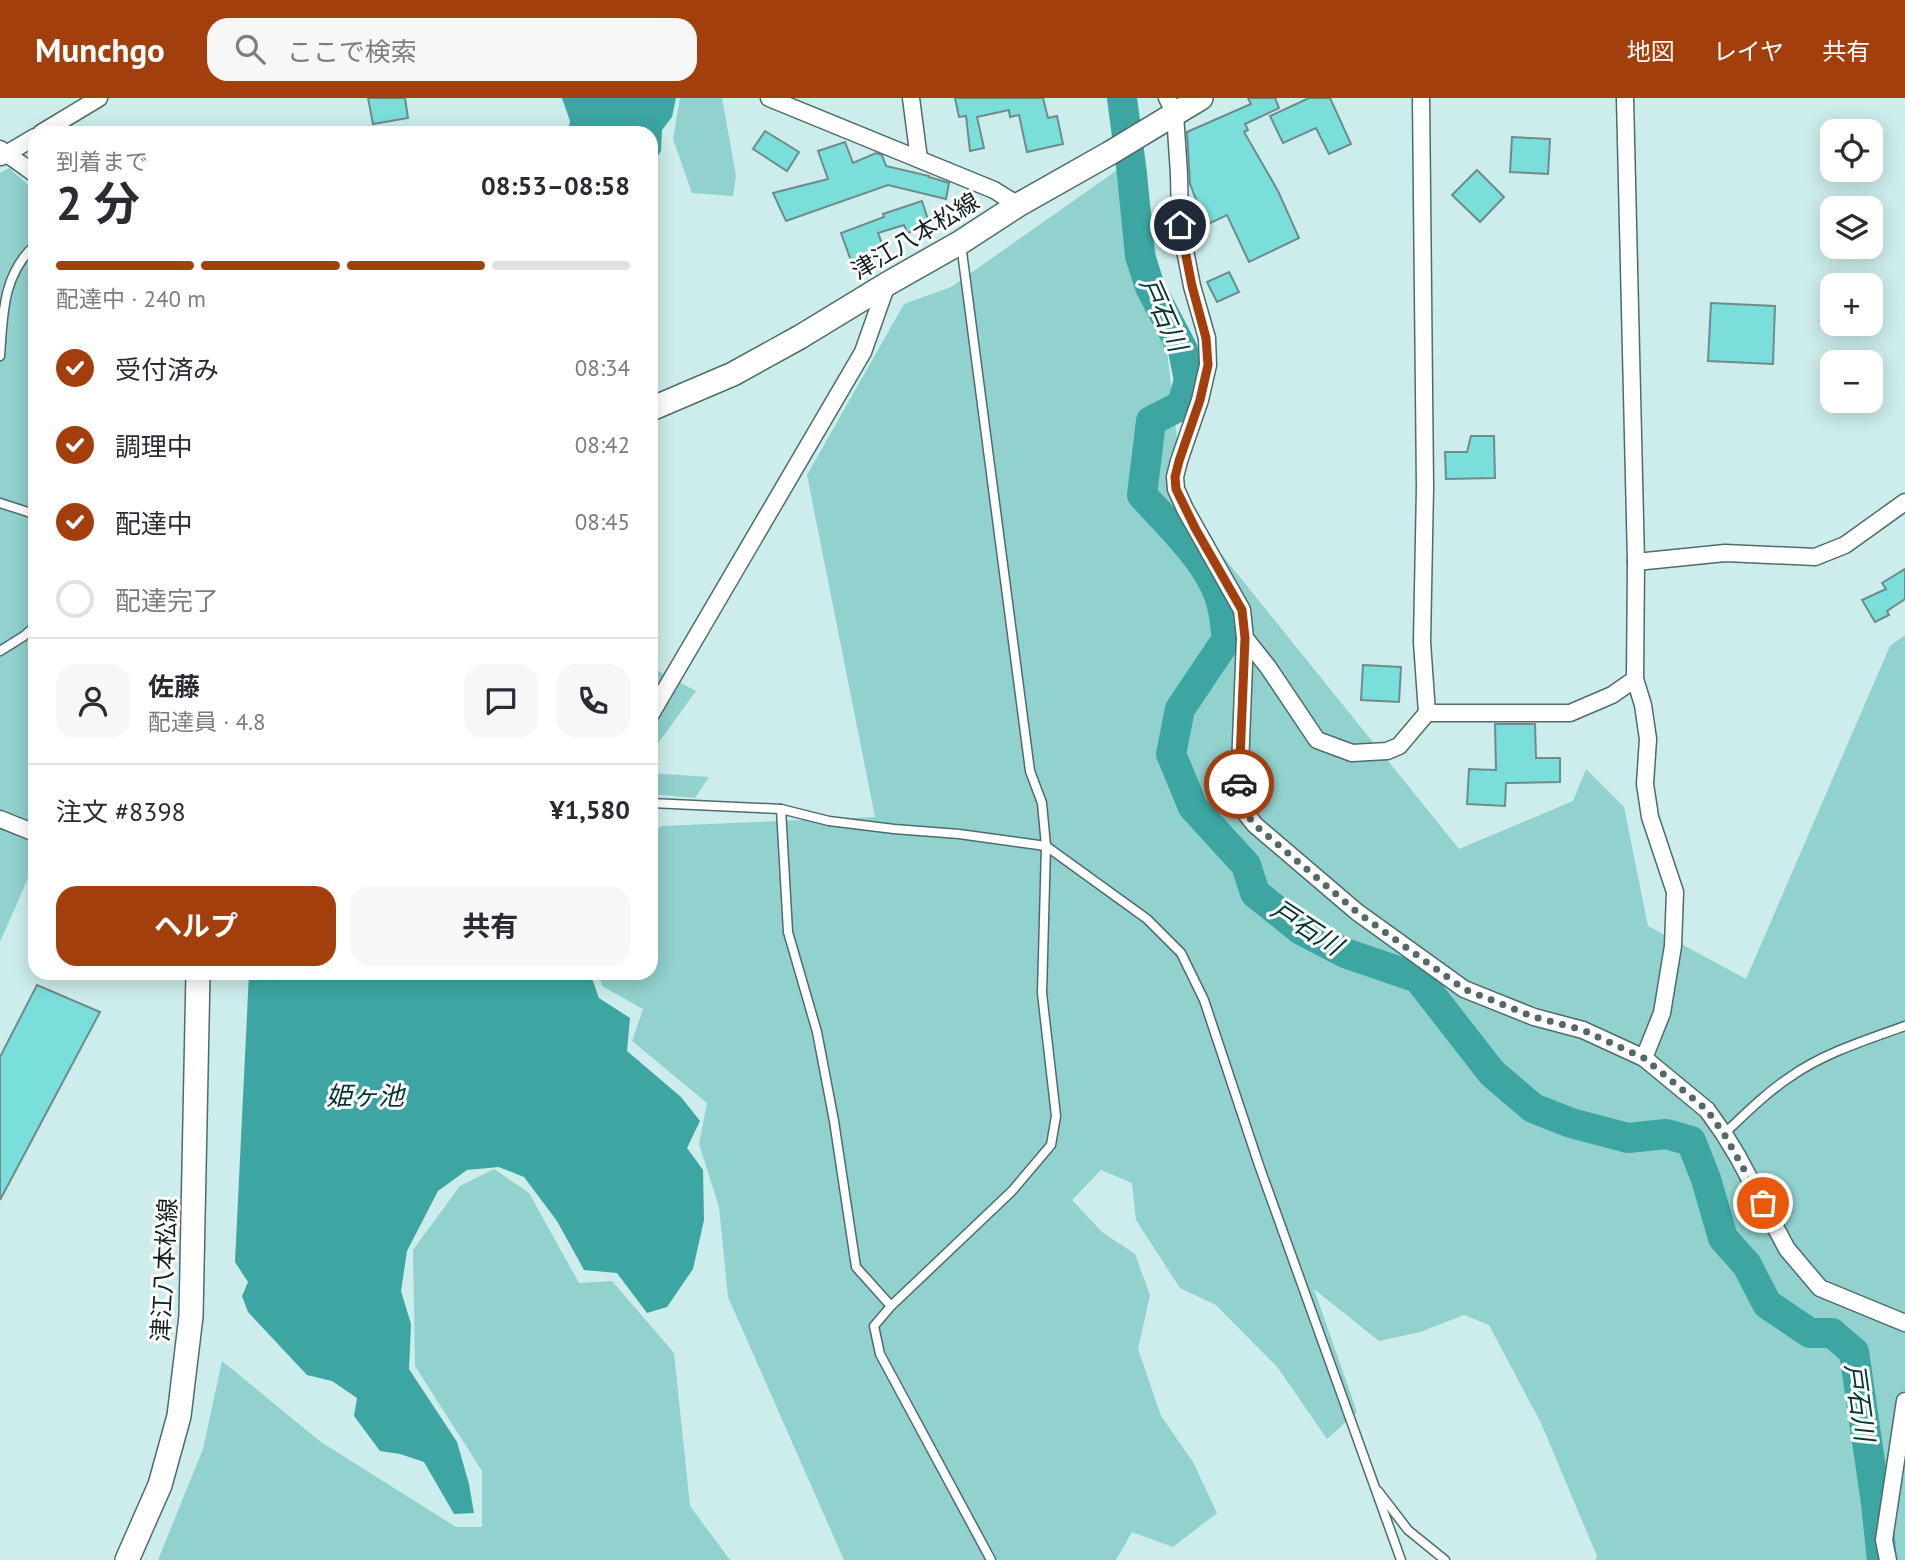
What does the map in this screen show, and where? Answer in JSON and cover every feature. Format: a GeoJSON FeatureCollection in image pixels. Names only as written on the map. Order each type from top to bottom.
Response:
{"type":"FeatureCollection","features":[{"type":"Feature","properties":{"kind":"main road","name":"津江八本松線"},"geometry":{"type":"LineString","coordinates":[[658,406],[733,374],[800,337],[961,242],[1018,205],[1111,153],[1168,111],[1201,98]]}},
{"type":"Feature","properties":{"kind":"main road","name":"津江八本松線"},"geometry":{"type":"LineString","coordinates":[[127,1560],[160,1485],[179,1416],[191,1316],[198,980]]}},
{"type":"Feature","properties":{"kind":"street"},"geometry":{"type":"LineString","coordinates":[[53,126],[99,98]]}},
{"type":"Feature","properties":{"kind":"street"},"geometry":{"type":"LineString","coordinates":[[769,98],[994,190],[1018,205]]}},
{"type":"Feature","properties":{"kind":"street"},"geometry":{"type":"LineString","coordinates":[[911,98],[919,159]]}},
{"type":"Feature","properties":{"kind":"street"},"geometry":{"type":"LineString","coordinates":[[1245,638],[1317,740],[1352,753],[1387,751],[1399,746],[1427,713],[1422,642],[1425,475],[1422,98]]}},
{"type":"Feature","properties":{"kind":"street"},"geometry":{"type":"LineString","coordinates":[[1625,98],[1636,562],[1635,678],[1643,705],[1648,739],[1645,785],[1650,817],[1675,892],[1673,946],[1661,1013],[1644,1058]]}},
{"type":"Feature","properties":{"kind":"street"},"geometry":{"type":"LineString","coordinates":[[1168,111],[1179,174],[1180,225],[1206,338],[1208,365],[1200,400],[1179,461],[1175,477],[1176,489],[1242,610],[1245,638],[1239,793],[1244,810],[1255,825],[1357,912],[1464,989],[1534,1017],[1583,1030],[1644,1058],[1707,1110],[1724,1134],[1787,1249],[1820,1288],[1905,1323]]}},
{"type":"Feature","properties":{"kind":"street"},"geometry":{"type":"LineString","coordinates":[[2,154],[28,141]]}},
{"type":"Feature","properties":{"kind":"street"},"geometry":{"type":"LineString","coordinates":[[2,154],[28,170]]}},
{"type":"Feature","properties":{"kind":"street"},"geometry":{"type":"LineString","coordinates":[[658,703],[863,352],[887,284]]}},
{"type":"Feature","properties":{"kind":"street"},"geometry":{"type":"LineString","coordinates":[[1636,562],[1725,553],[1815,557],[1845,545],[1905,502]]}},
{"type":"Feature","properties":{"kind":"street"},"geometry":{"type":"LineString","coordinates":[[1427,713],[1570,713],[1612,695],[1635,678]]}},
{"type":"Feature","properties":{"kind":"street"},"geometry":{"type":"LineString","coordinates":[[0,819],[28,830]]}},
{"type":"Feature","properties":{"kind":"street"},"geometry":{"type":"LineString","coordinates":[[1888,1560],[1884,1540],[1905,1401]]}},
{"type":"Feature","properties":{"kind":"lane"},"geometry":{"type":"LineString","coordinates":[[961,242],[1030,771],[1042,803],[1046,846],[1042,993],[1056,1116],[1051,1145],[1012,1191],[891,1306],[874,1326],[880,1354],[990,1560]]}},
{"type":"Feature","properties":{"kind":"lane"},"geometry":{"type":"LineString","coordinates":[[0,356],[4,299],[28,251]]}},
{"type":"Feature","properties":{"kind":"lane"},"geometry":{"type":"LineString","coordinates":[[0,503],[28,512]]}},
{"type":"Feature","properties":{"kind":"lane"},"geometry":{"type":"LineString","coordinates":[[0,652],[28,632]]}},
{"type":"Feature","properties":{"kind":"lane"},"geometry":{"type":"LineString","coordinates":[[658,803],[781,809],[829,821],[1046,846],[1147,919],[1181,953],[1204,1000],[1260,1168],[1401,1560]]}},
{"type":"Feature","properties":{"kind":"lane"},"geometry":{"type":"LineString","coordinates":[[781,809],[788,932],[817,1032],[834,1121],[856,1267],[891,1306]]}},
{"type":"Feature","properties":{"kind":"lane"},"geometry":{"type":"LineString","coordinates":[[1724,1134],[1792,1076],[1854,1044],[1905,1026]]}},
{"type":"Feature","properties":{"kind":"lane"},"geometry":{"type":"LineString","coordinates":[[1372,1483],[1408,1530],[1445,1560]]}},
{"type":"Feature","properties":{"kind":"shaded area"},"geometry":{"type":"Polygon","coordinates":[[[680,98],[722,98],[736,176],[733,196],[692,193],[673,139],[680,98]]]}},
{"type":"Feature","properties":{"kind":"shaded area"},"geometry":{"type":"Polygon","coordinates":[[[1140,154],[1151,210],[1185,509],[1459,849],[1573,801],[1586,769],[1624,807],[1648,926],[1746,979],[1890,646],[1905,635],[1905,1560],[1596,1560],[1597,1556],[1541,1423],[1489,1325],[1464,1315],[1420,1332],[1379,1341],[1314,1289],[1357,1412],[1327,1439],[1278,1368],[1216,1305],[1180,1288],[1136,1220],[1132,1183],[1101,1170],[1072,1200],[1102,1232],[1135,1254],[1150,1295],[1138,1349],[1161,1416],[1193,1462],[1217,1513],[1173,1547],[1132,1532],[1116,1560],[844,1560],[728,1297],[719,1207],[699,1144],[707,1103],[632,1041],[643,1009],[602,986],[601,980],[658,980],[658,829],[661,826],[875,817],[807,475],[904,304],[951,287],[1140,154]]]}},
{"type":"Feature","properties":{"kind":"shaded area"},"geometry":{"type":"Polygon","coordinates":[[[9,168],[28,185],[28,878],[0,942],[0,173],[9,168]]]}},
{"type":"Feature","properties":{"kind":"shaded area"},"geometry":{"type":"Polygon","coordinates":[[[658,671],[696,691],[658,743],[658,671]]]}},
{"type":"Feature","properties":{"kind":"shaded area"},"geometry":{"type":"Polygon","coordinates":[[[658,773],[709,777],[695,798],[658,795],[658,773]]]}},
{"type":"Feature","properties":{"kind":"shaded area"},"geometry":{"type":"Polygon","coordinates":[[[494,1169],[529,1193],[579,1283],[612,1281],[674,1353],[690,1506],[730,1560],[158,1560],[203,1449],[222,1361],[321,1442],[456,1527],[482,1527],[482,1471],[415,1366],[413,1250],[460,1186],[494,1169]]]}},
{"type":"Feature","properties":{"kind":"water"},"geometry":{"type":"Polygon","coordinates":[[[562,98],[676,98],[672,117],[662,130],[661,151],[658,156],[658,126],[569,126],[562,98]]]}},
{"type":"Feature","properties":{"kind":"water","name":"姫ヶ池"},"geometry":{"type":"Polygon","coordinates":[[[249,980],[593,980],[599,998],[630,1018],[627,1051],[681,1097],[700,1121],[687,1148],[703,1170],[704,1220],[693,1269],[667,1307],[647,1313],[617,1273],[584,1270],[557,1221],[524,1177],[499,1167],[467,1170],[438,1191],[407,1251],[401,1291],[411,1324],[409,1369],[457,1442],[474,1513],[454,1514],[424,1462],[380,1451],[354,1416],[357,1398],[332,1381],[307,1375],[248,1312],[242,1296],[248,1282],[235,1262],[249,980]]]}},
{"type":"Feature","properties":{"kind":"building"},"geometry":{"type":"Polygon","coordinates":[[[368,98],[405,98],[408,118],[373,124],[368,98]]]}},
{"type":"Feature","properties":{"kind":"building"},"geometry":{"type":"Polygon","coordinates":[[[955,98],[1043,98],[1048,118],[1057,116],[1063,144],[1027,152],[1019,115],[1010,117],[1009,110],[977,117],[984,148],[970,151],[966,116],[959,117],[955,98]]]}},
{"type":"Feature","properties":{"kind":"building"},"geometry":{"type":"Polygon","coordinates":[[[1248,98],[1275,98],[1279,108],[1245,124],[1248,130],[1244,132],[1278,191],[1299,238],[1249,262],[1227,215],[1206,225],[1190,184],[1187,132],[1251,104],[1248,98]]]}},
{"type":"Feature","properties":{"kind":"building"},"geometry":{"type":"Polygon","coordinates":[[[1309,98],[1330,98],[1351,144],[1329,154],[1316,128],[1283,143],[1270,116],[1309,98]]]}},
{"type":"Feature","properties":{"kind":"building"},"geometry":{"type":"Polygon","coordinates":[[[765,131],[799,152],[787,171],[753,149],[765,131]]]}},
{"type":"Feature","properties":{"kind":"building"},"geometry":{"type":"Polygon","coordinates":[[[1512,137],[1550,139],[1548,174],[1510,172],[1512,137]]]}},
{"type":"Feature","properties":{"kind":"building"},"geometry":{"type":"Polygon","coordinates":[[[845,142],[853,163],[876,153],[882,155],[886,166],[949,183],[946,199],[888,185],[786,221],[773,193],[828,179],[818,151],[845,142]]]}},
{"type":"Feature","properties":{"kind":"building"},"geometry":{"type":"Polygon","coordinates":[[[1477,170],[1504,197],[1480,222],[1452,195],[1477,170]]]}},
{"type":"Feature","properties":{"kind":"building"},"geometry":{"type":"Polygon","coordinates":[[[922,201],[930,226],[907,233],[904,225],[878,233],[883,246],[868,251],[874,266],[855,272],[841,233],[884,217],[883,214],[922,201]]]}},
{"type":"Feature","properties":{"kind":"building"},"geometry":{"type":"Polygon","coordinates":[[[1229,272],[1239,292],[1217,302],[1207,282],[1229,272]]]}},
{"type":"Feature","properties":{"kind":"building"},"geometry":{"type":"Polygon","coordinates":[[[1711,303],[1775,306],[1773,364],[1708,361],[1711,303]]]}},
{"type":"Feature","properties":{"kind":"building"},"geometry":{"type":"Polygon","coordinates":[[[1471,436],[1494,436],[1495,478],[1446,479],[1445,452],[1467,452],[1471,436]]]}},
{"type":"Feature","properties":{"kind":"building"},"geometry":{"type":"Polygon","coordinates":[[[1905,569],[1905,599],[1887,611],[1889,615],[1875,622],[1862,600],[1886,589],[1882,583],[1905,569]]]}},
{"type":"Feature","properties":{"kind":"building"},"geometry":{"type":"Polygon","coordinates":[[[1363,665],[1401,667],[1399,702],[1361,700],[1363,665]]]}},
{"type":"Feature","properties":{"kind":"building"},"geometry":{"type":"Polygon","coordinates":[[[1495,724],[1535,724],[1536,758],[1560,758],[1560,782],[1506,783],[1505,806],[1467,804],[1469,769],[1496,770],[1495,724]]]}},
{"type":"Feature","properties":{"kind":"building"},"geometry":{"type":"Polygon","coordinates":[[[37,985],[100,1012],[0,1200],[0,1057],[37,985]]]}},
{"type":"Feature","properties":{"kind":"waterway","name":"戸石川"},"geometry":{"type":"LineString","coordinates":[[1122,98],[1140,256],[1150,287],[1183,350],[1189,380],[1182,405],[1151,421],[1142,495],[1189,547],[1210,576],[1222,606],[1227,639],[1180,709],[1171,754],[1193,807],[1246,865],[1255,893],[1301,930],[1345,953],[1418,978],[1492,1073],[1533,1108],[1571,1123],[1628,1138],[1666,1134],[1691,1141],[1706,1179],[1723,1238],[1747,1265],[1767,1304],[1810,1333],[1832,1333],[1854,1352],[1882,1560]]}},
{"type":"Feature","properties":{"kind":"way so far"},"geometry":{"type":"LineString","coordinates":[[1239,784],[1244,810],[1255,825],[1357,912],[1464,989],[1534,1017],[1583,1030],[1644,1058],[1707,1110],[1738,1157],[1763,1203]]}},
{"type":"Feature","properties":{"kind":"route"},"geometry":{"type":"LineString","coordinates":[[1180,225],[1206,338],[1208,365],[1200,400],[1179,461],[1175,477],[1176,489],[1242,610],[1245,638],[1239,784]]}}]}
